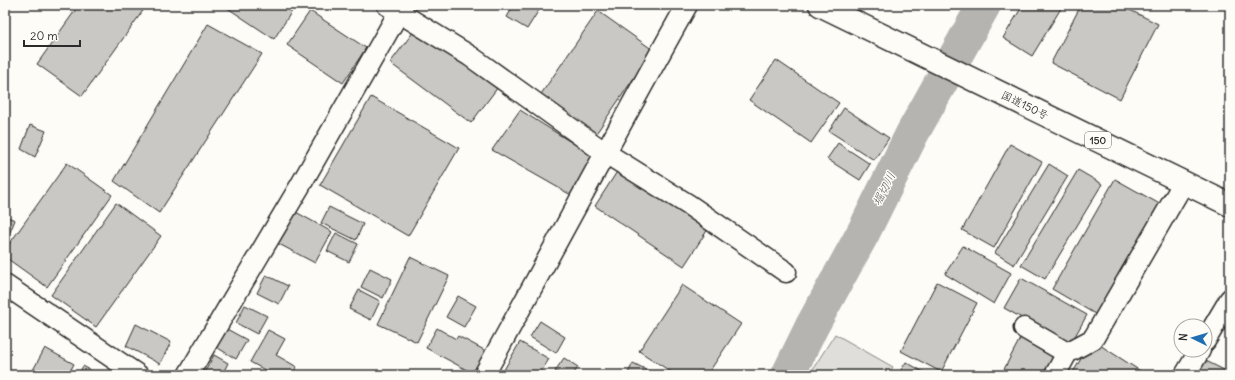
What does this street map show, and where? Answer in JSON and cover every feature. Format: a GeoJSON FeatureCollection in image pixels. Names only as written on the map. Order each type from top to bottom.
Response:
{"type":"FeatureCollection","features":[{"type":"Feature","properties":{"kind":"highway","name":"国道150号"},"geometry":{"type":"LineString","coordinates":[[820,5],[1230,205]]}},
{"type":"Feature","properties":{"kind":"street"},"geometry":{"type":"LineString","coordinates":[[484,375],[604,152],[687,5]]}},
{"type":"Feature","properties":{"kind":"street"},"geometry":{"type":"LineString","coordinates":[[188,375],[300,186],[396,8],[470,56],[604,152],[689,205],[786,272]]}},
{"type":"Feature","properties":{"kind":"street"},"geometry":{"type":"LineString","coordinates":[[1055,375],[1067,353],[1093,339],[1184,182]]}},
{"type":"Feature","properties":{"kind":"street"},"geometry":{"type":"LineString","coordinates":[[5,285],[138,375]]}},
{"type":"Feature","properties":{"kind":"street"},"geometry":{"type":"LineString","coordinates":[[1213,328],[1230,299]]}},
{"type":"Feature","properties":{"kind":"street"},"geometry":{"type":"LineString","coordinates":[[1024,328],[1067,353]]}},
{"type":"Feature","properties":{"kind":"street"},"geometry":{"type":"LineString","coordinates":[[1185,375],[1195,358]]}},
{"type":"Feature","properties":{"kind":"shaded area"},"geometry":{"type":"Polygon","coordinates":[[[835,334],[893,367],[888,375],[809,375],[835,334]]]}},
{"type":"Feature","properties":{"kind":"building"},"geometry":{"type":"Polygon","coordinates":[[[79,5],[147,5],[82,96],[37,64],[79,5]]]}},
{"type":"Feature","properties":{"kind":"building"},"geometry":{"type":"Polygon","coordinates":[[[223,5],[296,5],[274,39],[223,5]]]}},
{"type":"Feature","properties":{"kind":"building"},"geometry":{"type":"Polygon","coordinates":[[[514,5],[542,5],[527,29],[507,17],[514,5]]]}},
{"type":"Feature","properties":{"kind":"building"},"geometry":{"type":"Polygon","coordinates":[[[1023,5],[1063,5],[1032,56],[1003,38],[1023,5]]]}},
{"type":"Feature","properties":{"kind":"building"},"geometry":{"type":"Polygon","coordinates":[[[1081,5],[1120,5],[1158,24],[1120,99],[1051,63],[1081,5]]]}},
{"type":"Feature","properties":{"kind":"building"},"geometry":{"type":"Polygon","coordinates":[[[310,11],[366,48],[343,83],[287,45],[310,11]]]}},
{"type":"Feature","properties":{"kind":"building"},"geometry":{"type":"Polygon","coordinates":[[[598,11],[653,50],[595,135],[539,97],[598,11]]]}},
{"type":"Feature","properties":{"kind":"building"},"geometry":{"type":"Polygon","coordinates":[[[208,24],[262,54],[159,213],[114,181],[208,24]]]}},
{"type":"Feature","properties":{"kind":"building"},"geometry":{"type":"Polygon","coordinates":[[[417,27],[498,87],[471,123],[390,63],[417,27]]]}},
{"type":"Feature","properties":{"kind":"building"},"geometry":{"type":"Polygon","coordinates":[[[776,60],[839,103],[811,143],[749,100],[776,60]]]}},
{"type":"Feature","properties":{"kind":"building"},"geometry":{"type":"Polygon","coordinates":[[[371,97],[459,148],[408,236],[320,185],[371,97]]]}},
{"type":"Feature","properties":{"kind":"building"},"geometry":{"type":"Polygon","coordinates":[[[844,108],[889,138],[874,160],[829,131],[844,108]]]}},
{"type":"Feature","properties":{"kind":"building"},"geometry":{"type":"Polygon","coordinates":[[[520,110],[593,156],[571,195],[492,150],[520,110]]]}},
{"type":"Feature","properties":{"kind":"building"},"geometry":{"type":"Polygon","coordinates":[[[30,125],[46,131],[35,157],[21,149],[30,125]]]}},
{"type":"Feature","properties":{"kind":"building"},"geometry":{"type":"Polygon","coordinates":[[[838,143],[870,164],[860,180],[827,159],[838,143]]]}},
{"type":"Feature","properties":{"kind":"building"},"geometry":{"type":"Polygon","coordinates":[[[1010,144],[1042,162],[994,248],[962,230],[1010,144]]]}},
{"type":"Feature","properties":{"kind":"building"},"geometry":{"type":"Polygon","coordinates":[[[67,163],[112,195],[47,287],[5,257],[5,250],[67,163]]]}},
{"type":"Feature","properties":{"kind":"building"},"geometry":{"type":"Polygon","coordinates":[[[1049,164],[1068,176],[1014,265],[995,253],[1049,164]]]}},
{"type":"Feature","properties":{"kind":"building"},"geometry":{"type":"Polygon","coordinates":[[[620,167],[710,226],[684,266],[595,206],[620,167]]]}},
{"type":"Feature","properties":{"kind":"building"},"geometry":{"type":"Polygon","coordinates":[[[1078,170],[1102,184],[1045,279],[1021,265],[1078,170]]]}},
{"type":"Feature","properties":{"kind":"building"},"geometry":{"type":"Polygon","coordinates":[[[1115,179],[1165,207],[1102,318],[1052,289],[1115,179]]]}},
{"type":"Feature","properties":{"kind":"building"},"geometry":{"type":"Polygon","coordinates":[[[116,203],[161,236],[96,327],[51,295],[116,203]]]}},
{"type":"Feature","properties":{"kind":"building"},"geometry":{"type":"Polygon","coordinates":[[[329,207],[363,224],[356,240],[321,223],[329,207]]]}},
{"type":"Feature","properties":{"kind":"building"},"geometry":{"type":"Polygon","coordinates":[[[294,211],[332,232],[315,263],[277,243],[294,211]]]}},
{"type":"Feature","properties":{"kind":"building"},"geometry":{"type":"Polygon","coordinates":[[[5,216],[15,220],[5,244],[5,216]]]}},
{"type":"Feature","properties":{"kind":"building"},"geometry":{"type":"Polygon","coordinates":[[[336,233],[358,244],[349,262],[327,251],[336,233]]]}},
{"type":"Feature","properties":{"kind":"building"},"geometry":{"type":"Polygon","coordinates":[[[963,246],[1011,273],[994,304],[945,274],[963,246]]]}},
{"type":"Feature","properties":{"kind":"building"},"geometry":{"type":"Polygon","coordinates":[[[410,257],[449,276],[417,342],[378,324],[410,257]]]}},
{"type":"Feature","properties":{"kind":"building"},"geometry":{"type":"Polygon","coordinates":[[[370,268],[392,279],[383,298],[361,287],[370,268]]]}},
{"type":"Feature","properties":{"kind":"building"},"geometry":{"type":"Polygon","coordinates":[[[266,275],[288,286],[279,304],[257,293],[266,275]]]}},
{"type":"Feature","properties":{"kind":"building"},"geometry":{"type":"Polygon","coordinates":[[[1021,278],[1087,315],[1070,345],[1004,308],[1021,278]]]}},
{"type":"Feature","properties":{"kind":"building"},"geometry":{"type":"Polygon","coordinates":[[[937,282],[977,303],[941,372],[901,351],[937,282]]]}},
{"type":"Feature","properties":{"kind":"building"},"geometry":{"type":"Polygon","coordinates":[[[682,285],[741,324],[707,375],[676,375],[639,351],[682,285]]]}},
{"type":"Feature","properties":{"kind":"building"},"geometry":{"type":"Polygon","coordinates":[[[359,290],[380,301],[371,320],[349,309],[359,290]]]}},
{"type":"Feature","properties":{"kind":"building"},"geometry":{"type":"Polygon","coordinates":[[[458,296],[476,306],[464,327],[446,317],[458,296]]]}},
{"type":"Feature","properties":{"kind":"building"},"geometry":{"type":"Polygon","coordinates":[[[245,305],[267,316],[257,334],[236,323],[245,305]]]}},
{"type":"Feature","properties":{"kind":"building"},"geometry":{"type":"Polygon","coordinates":[[[540,321],[565,337],[556,353],[530,337],[540,321]]]}},
{"type":"Feature","properties":{"kind":"building"},"geometry":{"type":"Polygon","coordinates":[[[136,324],[171,342],[160,364],[126,346],[136,324]]]}},
{"type":"Feature","properties":{"kind":"building"},"geometry":{"type":"Polygon","coordinates":[[[223,327],[247,340],[236,359],[213,345],[223,327]]]}},
{"type":"Feature","properties":{"kind":"building"},"geometry":{"type":"Polygon","coordinates":[[[437,328],[456,339],[458,336],[488,352],[476,375],[426,348],[437,328]]]}},
{"type":"Feature","properties":{"kind":"building"},"geometry":{"type":"Polygon","coordinates":[[[268,330],[285,339],[276,355],[297,367],[292,375],[274,375],[250,362],[268,330]]]}},
{"type":"Feature","properties":{"kind":"building"},"geometry":{"type":"Polygon","coordinates":[[[1023,333],[1063,355],[1052,375],[1001,375],[1023,333]]]}},
{"type":"Feature","properties":{"kind":"building"},"geometry":{"type":"Polygon","coordinates":[[[1092,340],[1142,372],[1140,375],[1072,374],[1092,340]]]}},
{"type":"Feature","properties":{"kind":"building"},"geometry":{"type":"Polygon","coordinates":[[[520,342],[549,359],[539,375],[501,375],[520,342]]]}},
{"type":"Feature","properties":{"kind":"building"},"geometry":{"type":"Polygon","coordinates":[[[45,348],[74,364],[68,375],[41,375],[33,370],[45,348]]]}},
{"type":"Feature","properties":{"kind":"building"},"geometry":{"type":"Polygon","coordinates":[[[214,355],[228,363],[222,375],[203,375],[214,355]]]}},
{"type":"Feature","properties":{"kind":"building"},"geometry":{"type":"Polygon","coordinates":[[[564,358],[578,367],[573,375],[561,375],[555,371],[564,358]]]}},
{"type":"Feature","properties":{"kind":"building"},"geometry":{"type":"Polygon","coordinates":[[[1198,358],[1230,373],[1230,375],[1189,375],[1198,358]]]}},
{"type":"Feature","properties":{"kind":"building"},"geometry":{"type":"Polygon","coordinates":[[[906,362],[929,375],[898,375],[906,362]]]}},
{"type":"Feature","properties":{"kind":"building"},"geometry":{"type":"Polygon","coordinates":[[[633,363],[655,374],[655,375],[627,375],[633,363]]]}},
{"type":"Feature","properties":{"kind":"building"},"geometry":{"type":"Polygon","coordinates":[[[83,366],[99,375],[78,375],[83,366]]]}},
{"type":"Feature","properties":{"kind":"waterway","name":"堀切川"},"geometry":{"type":"LineString","coordinates":[[788,375],[812,326],[863,233],[912,134],[984,5]]}}]}
